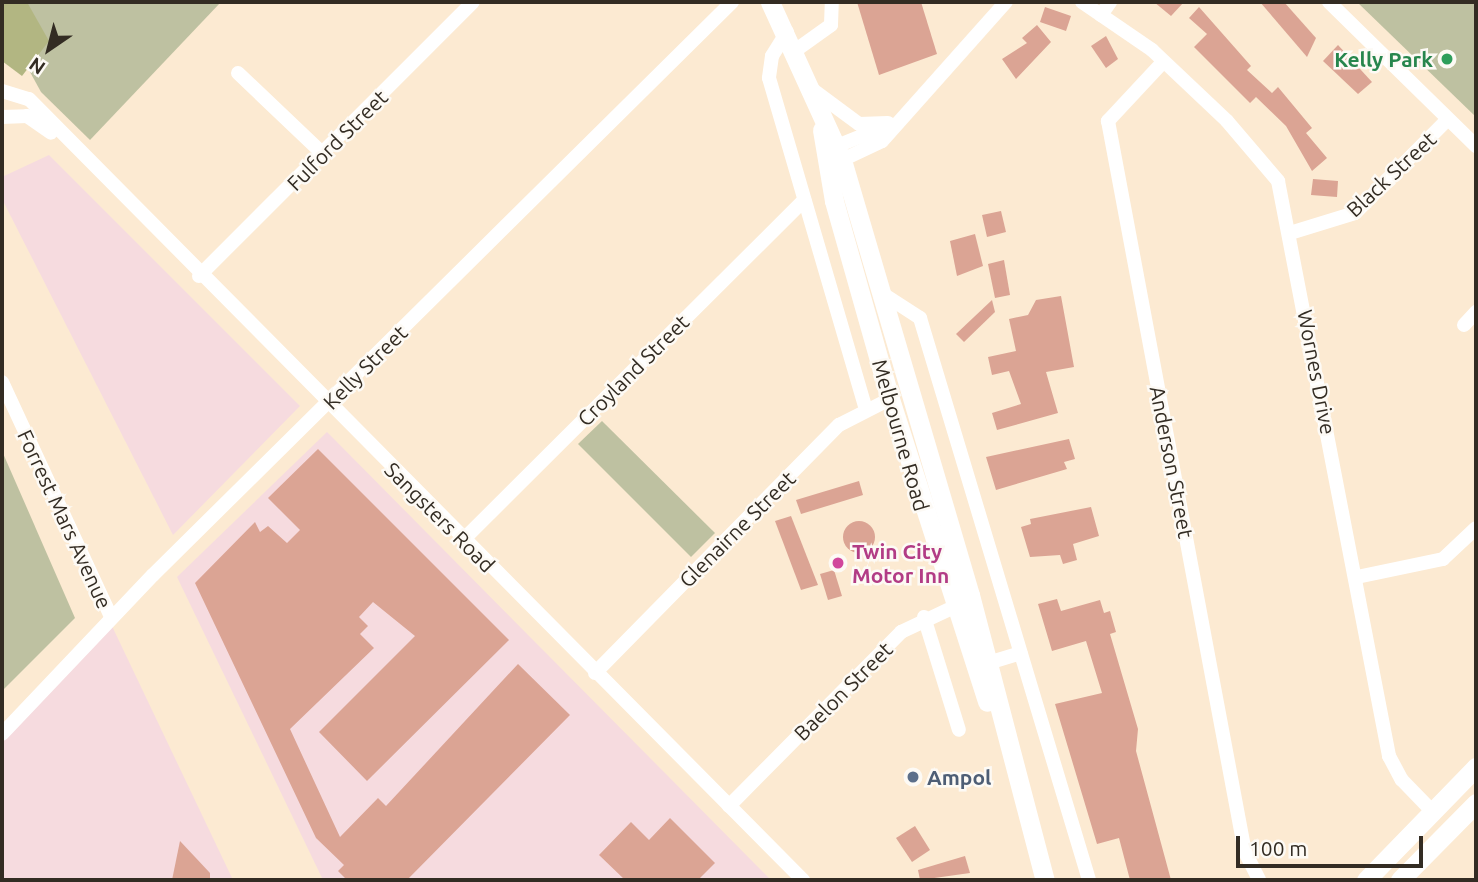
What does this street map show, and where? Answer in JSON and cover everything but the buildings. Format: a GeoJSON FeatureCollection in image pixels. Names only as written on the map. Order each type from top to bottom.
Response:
{"type":"FeatureCollection","features":[{"type":"Feature","properties":{"kind":"main road","name":"Melbourne Road"},"geometry":{"type":"LineString","coordinates":[[770,2],[796,50],[816,97],[835,154],[877,303],[970,595],[1010,758],[1045,880]]}},
{"type":"Feature","properties":{"kind":"main road","name":"Melbourne Road"},"geometry":{"type":"LineString","coordinates":[[877,303],[890,399],[952,608],[1010,758]]}},
{"type":"Feature","properties":{"kind":"main road","name":"Baelon Street"},"geometry":{"type":"LineString","coordinates":[[952,608],[970,595]]}},
{"type":"Feature","properties":{"kind":"main road"},"geometry":{"type":"LineString","coordinates":[[1366,880],[1476,767]]}},
{"type":"Feature","properties":{"kind":"main road"},"geometry":{"type":"LineString","coordinates":[[1400,880],[1476,803]]}},
{"type":"Feature","properties":{"kind":"main road"},"geometry":{"type":"LineString","coordinates":[[1433,811],[1450,829]]}},
{"type":"Feature","properties":{"kind":"street","name":"Kelly Street"},"geometry":{"type":"LineString","coordinates":[[2,734],[111,617],[732,2]]}},
{"type":"Feature","properties":{"kind":"street"},"geometry":{"type":"LineString","coordinates":[[796,50],[827,30],[832,2]]}},
{"type":"Feature","properties":{"kind":"street"},"geometry":{"type":"LineString","coordinates":[[835,154],[882,141],[905,111],[1006,2]]}},
{"type":"Feature","properties":{"kind":"street","name":"Wornes Drive"},"geometry":{"type":"LineString","coordinates":[[1082,2],[1163,62],[1268,165],[1290,233],[1389,756],[1402,780],[1433,811]]}},
{"type":"Feature","properties":{"kind":"street"},"geometry":{"type":"LineString","coordinates":[[1101,15],[1111,2]]}},
{"type":"Feature","properties":{"kind":"street"},"geometry":{"type":"LineString","coordinates":[[1329,2],[1476,146]]}},
{"type":"Feature","properties":{"kind":"street","name":"Fulford Street"},"geometry":{"type":"LineString","coordinates":[[199,276],[323,154],[464,5]]}},
{"type":"Feature","properties":{"kind":"street","name":"Melbourne Road"},"geometry":{"type":"LineString","coordinates":[[787,32],[772,56],[769,78],[866,409]]}},
{"type":"Feature","properties":{"kind":"street","name":"Anderson Street"},"geometry":{"type":"LineString","coordinates":[[1163,62],[1108,121],[1245,852],[1259,880]]}},
{"type":"Feature","properties":{"kind":"street"},"geometry":{"type":"LineString","coordinates":[[238,73],[323,154]]}},
{"type":"Feature","properties":{"kind":"street","name":"Sangsters Road"},"geometry":{"type":"LineString","coordinates":[[2,91],[29,99],[77,153],[803,880]]}},
{"type":"Feature","properties":{"kind":"street"},"geometry":{"type":"LineString","coordinates":[[816,97],[862,125],[888,123]]}},
{"type":"Feature","properties":{"kind":"street"},"geometry":{"type":"LineString","coordinates":[[835,154],[905,111]]}},
{"type":"Feature","properties":{"kind":"street","name":"Sangsters Road"},"geometry":{"type":"LineString","coordinates":[[2,117],[30,118],[77,153]]}},
{"type":"Feature","properties":{"kind":"street","name":"Black Street"},"geometry":{"type":"LineString","coordinates":[[1290,233],[1355,213],[1448,120]]}},
{"type":"Feature","properties":{"kind":"street","name":"Croyland Street"},"geometry":{"type":"LineString","coordinates":[[463,540],[804,200]]}},
{"type":"Feature","properties":{"kind":"street"},"geometry":{"type":"LineString","coordinates":[[877,303],[920,318],[1089,880]]}},
{"type":"Feature","properties":{"kind":"street"},"geometry":{"type":"LineString","coordinates":[[1464,325],[1476,312]]}},
{"type":"Feature","properties":{"kind":"street","name":"Forrest Mars Avenue"},"geometry":{"type":"LineString","coordinates":[[2,382],[111,617]]}},
{"type":"Feature","properties":{"kind":"street","name":"Glenairne Street"},"geometry":{"type":"LineString","coordinates":[[595,673],[839,425],[890,399]]}},
{"type":"Feature","properties":{"kind":"street"},"geometry":{"type":"LineString","coordinates":[[1357,577],[1443,559],[1476,528]]}},
{"type":"Feature","properties":{"kind":"street","name":"Baelon Street"},"geometry":{"type":"LineString","coordinates":[[729,806],[898,636],[924,617],[952,608]]}},
{"type":"Feature","properties":{"kind":"street"},"geometry":{"type":"LineString","coordinates":[[924,617],[959,730]]}},
{"type":"Feature","properties":{"kind":"street"},"geometry":{"type":"LineString","coordinates":[[988,663],[1021,653]]}},
{"type":"Feature","properties":{"kind":"shaded area"},"geometry":{"type":"Polygon","coordinates":[[[49,155],[300,406],[173,535],[2,199],[2,177],[49,155]]]}},
{"type":"Feature","properties":{"kind":"shaded area"},"geometry":{"type":"Polygon","coordinates":[[[327,432],[771,880],[323,880],[177,577],[327,432]]]}},
{"type":"Feature","properties":{"kind":"shaded area"},"geometry":{"type":"Polygon","coordinates":[[[111,624],[233,880],[2,880],[2,733],[111,624]]]}},
{"type":"Feature","properties":{"kind":"green space"},"geometry":{"type":"Polygon","coordinates":[[[2,2],[221,2],[90,140],[41,92],[2,21],[2,2]]]}},
{"type":"Feature","properties":{"kind":"green space"},"geometry":{"type":"Polygon","coordinates":[[[2,2],[27,2],[49,41],[22,76],[2,61],[2,2]]]}},
{"type":"Feature","properties":{"kind":"green space","name":"Kelly Park"},"geometry":{"type":"Polygon","coordinates":[[[1357,2],[1476,2],[1476,117],[1357,2]]]}},
{"type":"Feature","properties":{"kind":"green space"},"geometry":{"type":"Polygon","coordinates":[[[602,421],[715,533],[691,557],[578,444],[602,421]]]}},
{"type":"Feature","properties":{"kind":"green space"},"geometry":{"type":"Polygon","coordinates":[[[2,451],[75,618],[2,691],[2,451]]]}},
{"type":"Feature","properties":{"kind":"place","name":"Kelly Park"},"geometry":{"type":"Point","coordinates":[1447,59]}},
{"type":"Feature","properties":{"kind":"place","name":"Twin City Motor Inn"},"geometry":{"type":"Point","coordinates":[838,563]}},
{"type":"Feature","properties":{"kind":"place","name":"Ampol"},"geometry":{"type":"Point","coordinates":[913,777]}}]}
